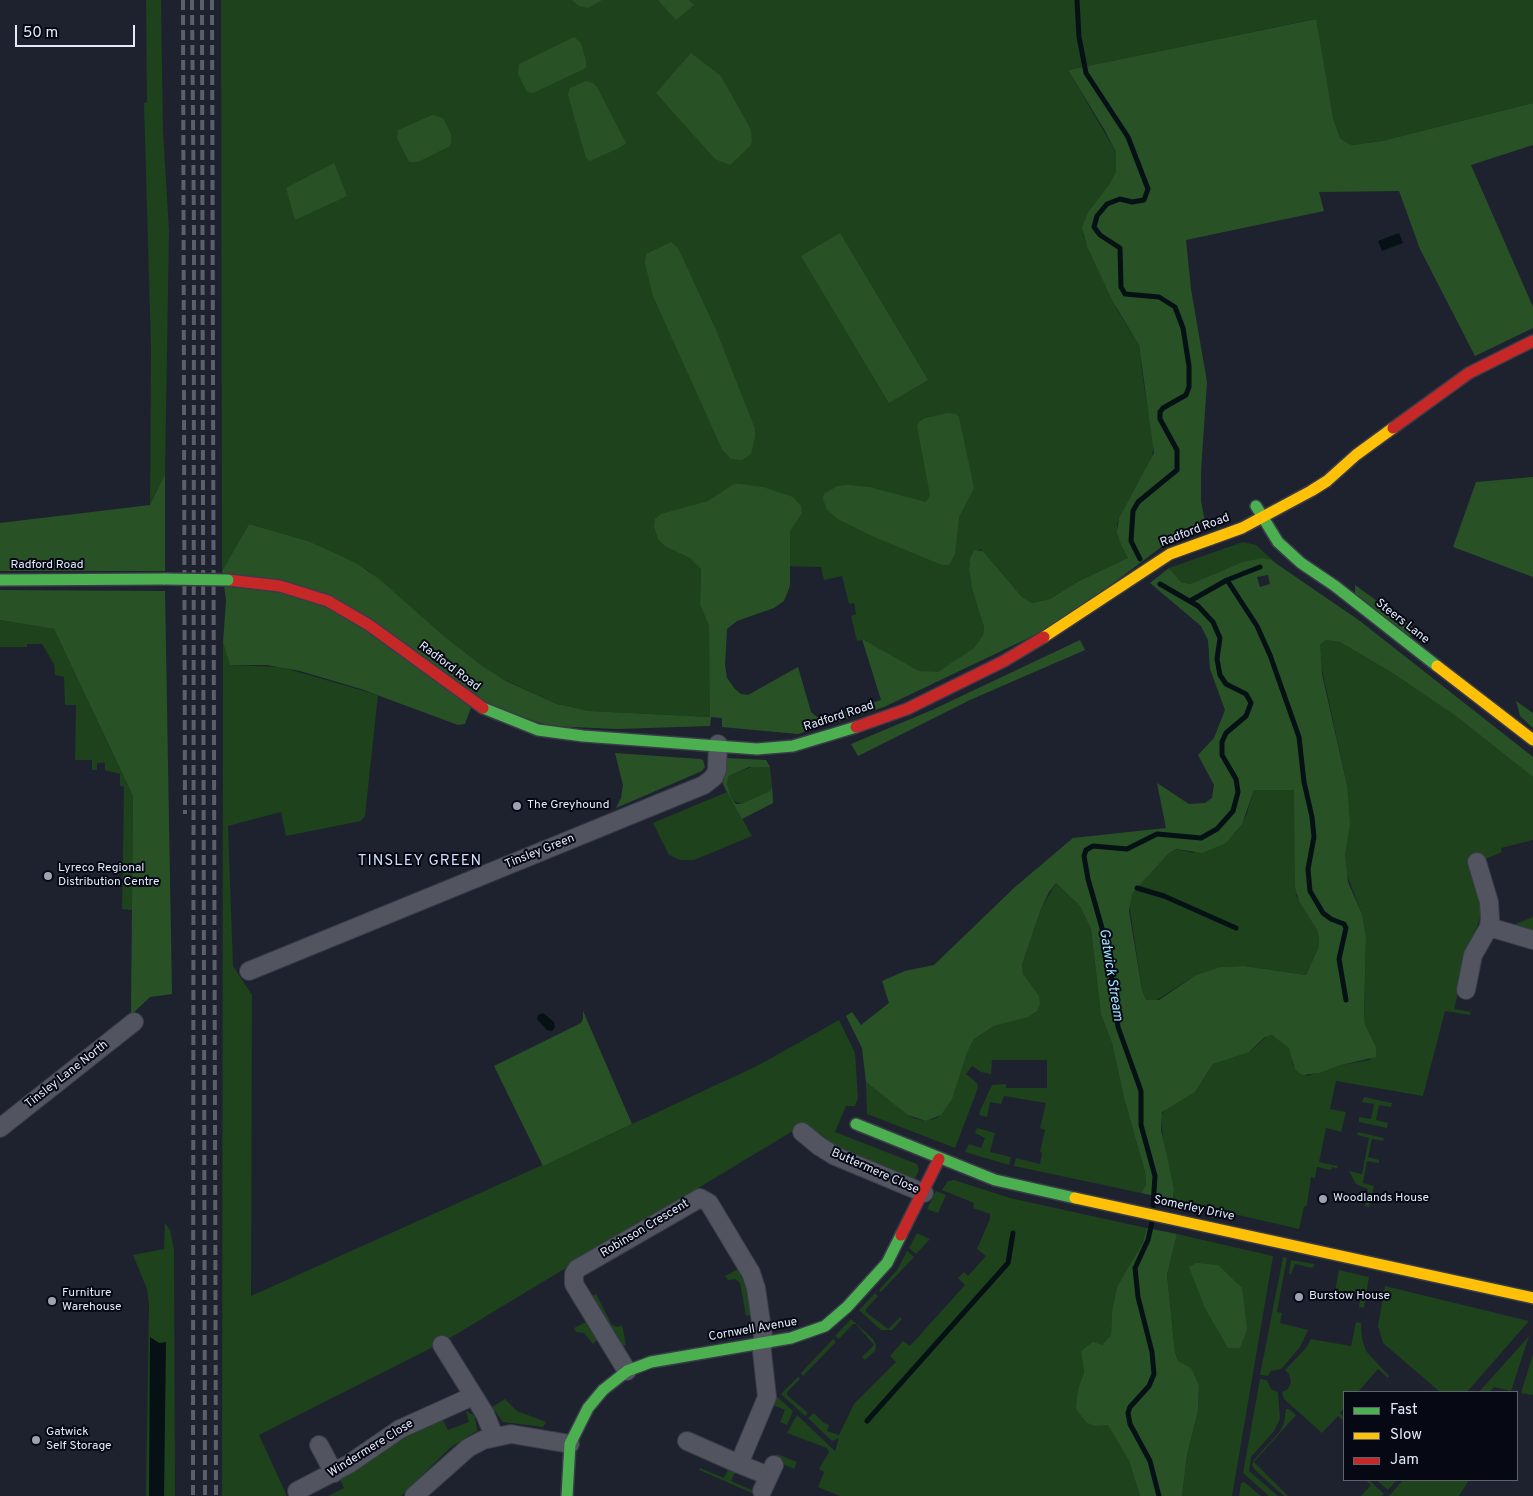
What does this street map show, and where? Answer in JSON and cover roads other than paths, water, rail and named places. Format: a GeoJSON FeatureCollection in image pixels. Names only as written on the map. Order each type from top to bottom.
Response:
{"type":"FeatureCollection","features":[{"type":"Feature","properties":{"kind":"street","name":"Radford Road"},"geometry":{"type":"LineString","coordinates":[[0,580],[228,580],[280,586],[328,601],[369,625],[479,706],[521,725],[565,734],[718,744],[757,749],[793,746],[827,738],[907,708],[993,667],[1041,640],[1177,550],[1235,531],[1263,518],[1280,514],[1327,481],[1363,450],[1470,372],[1533,341]]}},
{"type":"Feature","properties":{"kind":"street"},"geometry":{"type":"LineString","coordinates":[[1280,514],[1265,502],[1363,450]]}},
{"type":"Feature","properties":{"kind":"street","name":"Steers Lane"},"geometry":{"type":"LineString","coordinates":[[1265,502],[1263,518],[1278,542],[1295,558],[1335,586],[1533,740]]}},
{"type":"Feature","properties":{"kind":"street"},"geometry":{"type":"LineString","coordinates":[[1177,550],[1225,521]]}},
{"type":"Feature","properties":{"kind":"street"},"geometry":{"type":"LineString","coordinates":[[1297,544],[1335,586]]}},
{"type":"Feature","properties":{"kind":"street","name":"Tinsley Green"},"geometry":{"type":"LineString","coordinates":[[249,971],[704,785],[714,777],[717,770],[718,744]]}},
{"type":"Feature","properties":{"kind":"street"},"geometry":{"type":"LineString","coordinates":[[1466,990],[1473,955],[1489,927],[1489,902],[1477,862]]}},
{"type":"Feature","properties":{"kind":"street"},"geometry":{"type":"LineString","coordinates":[[1489,927],[1533,940]]}},
{"type":"Feature","properties":{"kind":"street","name":"Tinsley Lane North"},"geometry":{"type":"LineString","coordinates":[[0,1128],[134,1022]]}},
{"type":"Feature","properties":{"kind":"street","name":"Somerley Drive"},"geometry":{"type":"LineString","coordinates":[[856,1124],[994,1180],[1533,1298]]}},
{"type":"Feature","properties":{"kind":"street","name":"Buttermere Close"},"geometry":{"type":"LineString","coordinates":[[802,1132],[835,1156],[924,1193]]}},
{"type":"Feature","properties":{"kind":"street","name":"Cornwell Avenue"},"geometry":{"type":"LineString","coordinates":[[567,1496],[570,1444],[594,1400],[627,1371],[651,1362],[762,1343],[816,1331],[847,1307],[887,1263],[940,1159]]}},
{"type":"Feature","properties":{"kind":"street","name":"Robinson Crescent"},"geometry":{"type":"LineString","coordinates":[[627,1371],[574,1284],[574,1274],[577,1269],[700,1198],[709,1203],[751,1273],[756,1288],[762,1343]]}},
{"type":"Feature","properties":{"kind":"street"},"geometry":{"type":"LineString","coordinates":[[739,1464],[766,1397],[762,1343]]}},
{"type":"Feature","properties":{"kind":"street"},"geometry":{"type":"LineString","coordinates":[[442,1345],[491,1425],[494,1436]]}},
{"type":"Feature","properties":{"kind":"street","name":"Windermere Close"},"geometry":{"type":"LineString","coordinates":[[297,1491],[334,1473],[400,1429],[473,1396]]}},
{"type":"Feature","properties":{"kind":"street"},"geometry":{"type":"LineString","coordinates":[[414,1496],[468,1448],[494,1436],[526,1435],[570,1444]]}},
{"type":"Feature","properties":{"kind":"street"},"geometry":{"type":"LineString","coordinates":[[687,1441],[768,1478]]}},
{"type":"Feature","properties":{"kind":"street"},"geometry":{"type":"LineString","coordinates":[[319,1445],[334,1473]]}},
{"type":"Feature","properties":{"kind":"waterway","name":"Gatwick Stream"},"geometry":{"type":"LineString","coordinates":[[1077,0],[1079,37],[1086,73],[1128,137],[1148,189],[1144,200],[1132,202],[1120,199],[1107,204],[1097,216],[1094,227],[1100,235],[1120,248],[1121,287],[1125,294],[1159,297],[1175,307],[1183,328],[1189,366],[1189,387],[1186,395],[1163,408],[1160,412],[1160,419],[1177,450],[1177,470],[1138,502],[1133,511],[1131,541],[1140,559]]}},
{"type":"Feature","properties":{"kind":"waterway"},"geometry":{"type":"LineString","coordinates":[[1227,580],[1260,567]]}},
{"type":"Feature","properties":{"kind":"waterway"},"geometry":{"type":"LineString","coordinates":[[1190,601],[1227,580],[1257,626],[1270,655],[1299,737],[1304,782],[1312,817],[1314,837],[1308,869],[1310,891],[1323,913],[1331,919],[1344,924],[1346,928],[1339,959],[1346,1000]]}},
{"type":"Feature","properties":{"kind":"waterway","name":"Gatwick Stream"},"geometry":{"type":"LineString","coordinates":[[1153,1207],[1155,1176],[1141,1125],[1141,1091],[1118,1027],[1108,949],[1088,879],[1084,856],[1086,850],[1093,846],[1127,849],[1157,834],[1201,838],[1217,829],[1233,811],[1238,792],[1236,779],[1222,755],[1222,742],[1226,733],[1246,716],[1251,703],[1246,694],[1226,684],[1220,675],[1217,659],[1220,638],[1213,622],[1198,606],[1160,584]]}},
{"type":"Feature","properties":{"kind":"waterway"},"geometry":{"type":"LineString","coordinates":[[1137,888],[1164,896],[1236,928]]}},
{"type":"Feature","properties":{"kind":"waterway","name":"Gatwick Stream"},"geometry":{"type":"LineString","coordinates":[[1152,1222],[1148,1240],[1135,1268],[1138,1297],[1152,1352],[1154,1374],[1149,1386],[1130,1407],[1128,1413],[1130,1424],[1150,1461],[1159,1496]]}},
{"type":"Feature","properties":{"kind":"waterway"},"geometry":{"type":"LineString","coordinates":[[867,1421],[1008,1263],[1013,1233]]}},
{"type":"Feature","properties":{"kind":"railway"},"geometry":{"type":"LineString","coordinates":[[183,0],[185,814]]}},
{"type":"Feature","properties":{"kind":"railway"},"geometry":{"type":"LineString","coordinates":[[192,0],[194,234],[193,1496]]}},
{"type":"Feature","properties":{"kind":"railway"},"geometry":{"type":"LineString","coordinates":[[202,0],[205,1496]]}},
{"type":"Feature","properties":{"kind":"railway"},"geometry":{"type":"LineString","coordinates":[[212,0],[216,1496]]}},
{"type":"Feature","properties":{"kind":"place","name":"The Greyhound"},"geometry":{"type":"Point","coordinates":[517,806]}},
{"type":"Feature","properties":{"kind":"place","name":"Lyreco Regional Distribution Centre"},"geometry":{"type":"Point","coordinates":[48,876]}},
{"type":"Feature","properties":{"kind":"place","name":"Woodlands House"},"geometry":{"type":"Point","coordinates":[1323,1199]}},
{"type":"Feature","properties":{"kind":"place","name":"Burstow House"},"geometry":{"type":"Point","coordinates":[1299,1297]}},
{"type":"Feature","properties":{"kind":"place","name":"Furniture Warehouse"},"geometry":{"type":"Point","coordinates":[52,1301]}},
{"type":"Feature","properties":{"kind":"place","name":"Gatwick Self Storage"},"geometry":{"type":"Point","coordinates":[36,1440]}},
{"type":"Feature","properties":{"kind":"district","name":"TINSLEY GREEN"},"geometry":{"type":"Point","coordinates":[420,862]}}]}
